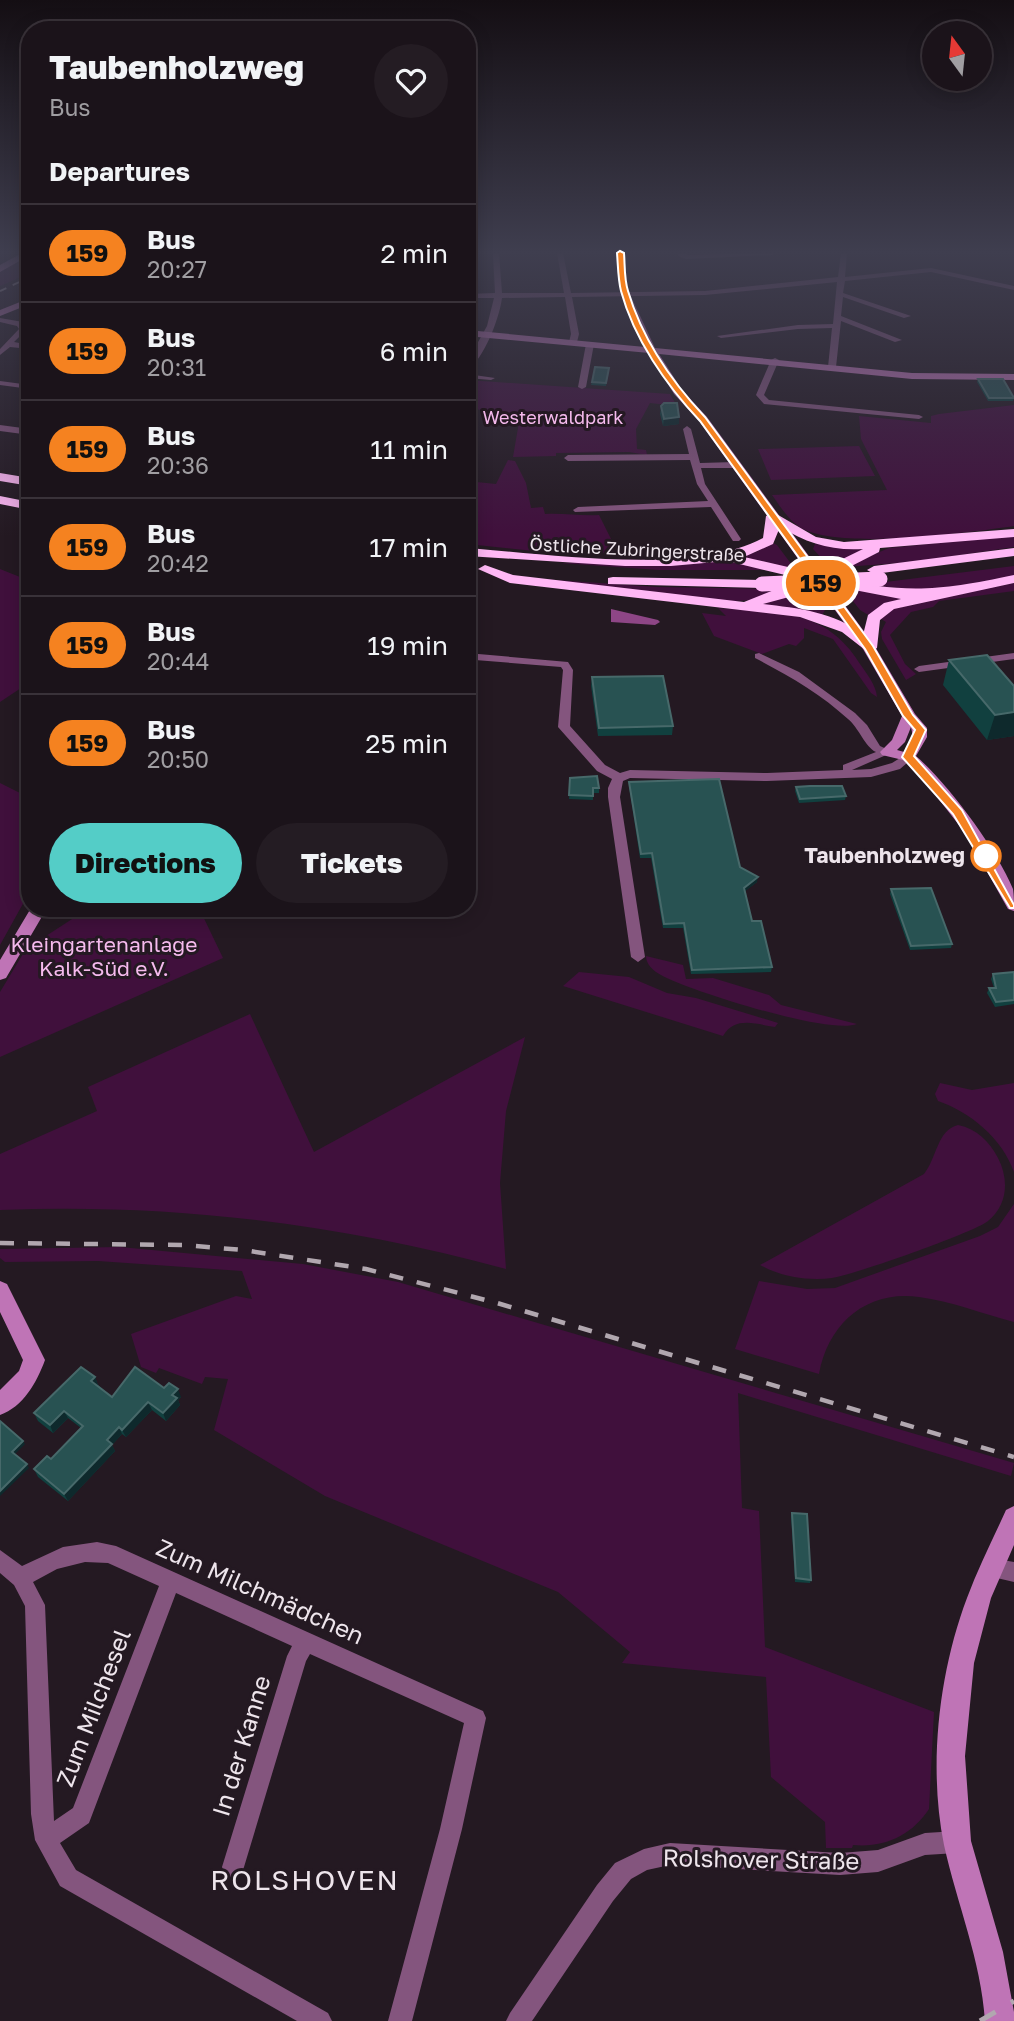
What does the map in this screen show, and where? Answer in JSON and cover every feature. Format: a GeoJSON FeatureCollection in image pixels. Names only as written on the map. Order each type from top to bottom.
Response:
{"type":"FeatureCollection","features":[{"type":"Feature","properties":{"kind":"highway"},"geometry":{"type":"LineString","coordinates":[[0,469],[21,472]]}},
{"type":"Feature","properties":{"kind":"highway"},"geometry":{"type":"LineString","coordinates":[[0,478],[21,482]]}},
{"type":"Feature","properties":{"kind":"highway"},"geometry":{"type":"LineString","coordinates":[[0,489],[21,492]]}},
{"type":"Feature","properties":{"kind":"highway"},"geometry":{"type":"LineString","coordinates":[[0,500],[21,504]]}},
{"type":"Feature","properties":{"kind":"highway"},"geometry":{"type":"LineString","coordinates":[[773,516],[792,530],[826,544],[904,544],[1014,533]]}},
{"type":"Feature","properties":{"kind":"highway"},"geometry":{"type":"LineString","coordinates":[[717,558],[742,554],[769,540],[773,532],[773,516]]}},
{"type":"Feature","properties":{"kind":"highway"},"geometry":{"type":"LineString","coordinates":[[706,604],[747,604],[770,599],[857,555],[904,544]]}},
{"type":"Feature","properties":{"kind":"highway","name":"Östliche Zubringerstraße"},"geometry":{"type":"LineString","coordinates":[[877,574],[1014,552]]}},
{"type":"Feature","properties":{"kind":"highway"},"geometry":{"type":"LineString","coordinates":[[476,555],[590,561],[717,558],[756,562],[907,595],[950,592]]}},
{"type":"Feature","properties":{"kind":"highway","name":"Östliche Zubringerstraße"},"geometry":{"type":"LineString","coordinates":[[476,555],[605,571],[760,580]]}},
{"type":"Feature","properties":{"kind":"highway","name":"Östliche Zubringerstraße"},"geometry":{"type":"LineString","coordinates":[[476,568],[605,580],[760,580],[877,574],[1014,562]]}},
{"type":"Feature","properties":{"kind":"highway"},"geometry":{"type":"LineString","coordinates":[[485,569],[510,579],[812,615],[847,629],[869,648]]}},
{"type":"Feature","properties":{"kind":"highway"},"geometry":{"type":"LineString","coordinates":[[869,648],[870,624],[881,610],[1014,579]]}},
{"type":"Feature","properties":{"kind":"street"},"geometry":{"type":"LineString","coordinates":[[581,387],[589,347]]}},
{"type":"Feature","properties":{"kind":"street"},"geometry":{"type":"LineString","coordinates":[[641,347],[923,376],[1014,377]]}},
{"type":"Feature","properties":{"kind":"street"},"geometry":{"type":"LineString","coordinates":[[832,367],[834,347]]}},
{"type":"Feature","properties":{"kind":"street"},"geometry":{"type":"LineString","coordinates":[[638,957],[614,797],[614,782],[618,777],[630,774],[766,777],[871,773],[904,760],[915,748],[921,730],[908,716],[869,648],[698,413],[678,392],[651,348]]}},
{"type":"Feature","properties":{"kind":"street"},"geometry":{"type":"LineString","coordinates":[[663,368],[673,356],[689,352]]}},
{"type":"Feature","properties":{"kind":"street"},"geometry":{"type":"LineString","coordinates":[[775,360],[760,395],[767,402],[919,418]]}},
{"type":"Feature","properties":{"kind":"street"},"geometry":{"type":"LineString","coordinates":[[476,377],[491,379]]}},
{"type":"Feature","properties":{"kind":"street"},"geometry":{"type":"LineString","coordinates":[[0,383],[21,386]]}},
{"type":"Feature","properties":{"kind":"street"},"geometry":{"type":"LineString","coordinates":[[0,428],[21,431]]}},
{"type":"Feature","properties":{"kind":"street"},"geometry":{"type":"LineString","coordinates":[[687,429],[701,484],[736,539]]}},
{"type":"Feature","properties":{"kind":"street"},"geometry":{"type":"LineString","coordinates":[[568,458],[681,457],[694,462],[735,465]]}},
{"type":"Feature","properties":{"kind":"street"},"geometry":{"type":"LineString","coordinates":[[578,510],[713,504]]}},
{"type":"Feature","properties":{"kind":"street"},"geometry":{"type":"LineString","coordinates":[[759,656],[816,688],[863,727],[876,748],[904,760],[930,782],[972,832],[1014,905]]}},
{"type":"Feature","properties":{"kind":"street"},"geometry":{"type":"LineString","coordinates":[[919,668],[1014,656]]}},
{"type":"Feature","properties":{"kind":"street"},"geometry":{"type":"LineString","coordinates":[[476,657],[564,664],[568,670],[564,727],[601,768],[618,777]]}},
{"type":"Feature","properties":{"kind":"street"},"geometry":{"type":"LineString","coordinates":[[829,775],[887,752],[898,742],[908,716]]}},
{"type":"Feature","properties":{"kind":"street"},"geometry":{"type":"LineString","coordinates":[[0,974],[34,917]]}},
{"type":"Feature","properties":{"kind":"street"},"geometry":{"type":"LineString","coordinates":[[0,1290],[34,1360],[28,1377],[0,1405]]}},
{"type":"Feature","properties":{"kind":"street"},"geometry":{"type":"LineString","coordinates":[[1000,2021],[991,1951],[957,1842],[952,1768],[956,1715],[969,1630],[1003,1570],[1014,1517]]}},
{"type":"Feature","properties":{"kind":"street","name":"Zum Milchmädchen"},"geometry":{"type":"LineString","coordinates":[[21,1578],[43,1564],[86,1549],[109,1553],[476,1718],[451,1829],[400,2021]]}},
{"type":"Feature","properties":{"kind":"street"},"geometry":{"type":"LineString","coordinates":[[0,1560],[21,1578],[36,1605],[46,1840],[68,1878],[320,2021]]}},
{"type":"Feature","properties":{"kind":"street","name":"Zum Milchesel"},"geometry":{"type":"LineString","coordinates":[[46,1840],[81,1815],[171,1581]]}},
{"type":"Feature","properties":{"kind":"street","name":"In der Kanne"},"geometry":{"type":"LineString","coordinates":[[233,1867],[297,1656],[307,1642]]}},
{"type":"Feature","properties":{"kind":"street","name":"Rolshover Straße"},"geometry":{"type":"LineString","coordinates":[[518,2021],[605,1893],[623,1871],[644,1860],[670,1854],[840,1864],[878,1861],[925,1844],[957,1842]]}},
{"type":"Feature","properties":{"kind":"green space","name":"Westerwaldpark"},"geometry":{"type":"Polygon","coordinates":[[[476,381],[670,394],[677,406],[650,403],[636,429],[637,449],[646,450],[647,455],[629,452],[556,453],[556,456],[513,457],[519,422],[476,409],[476,381]]]}},
{"type":"Feature","properties":{"kind":"green space"},"geometry":{"type":"Polygon","coordinates":[[[1014,405],[1014,526],[904,538],[844,538],[819,535],[797,525],[772,495],[887,490],[861,439],[859,416],[931,423],[931,416],[939,414],[1014,405]]]}},
{"type":"Feature","properties":{"kind":"green space"},"geometry":{"type":"Polygon","coordinates":[[[859,446],[875,476],[771,480],[758,449],[859,446]]]}},
{"type":"Feature","properties":{"kind":"green space"},"geometry":{"type":"Polygon","coordinates":[[[508,460],[515,461],[526,483],[531,508],[543,507],[545,514],[599,515],[618,553],[553,553],[476,545],[476,482],[496,484],[508,460]]]}},
{"type":"Feature","properties":{"kind":"green space"},"geometry":{"type":"Polygon","coordinates":[[[1014,535],[1014,547],[913,562],[844,567],[889,548],[1014,535]]]}},
{"type":"Feature","properties":{"kind":"green space"},"geometry":{"type":"Polygon","coordinates":[[[771,542],[777,545],[795,569],[736,558],[756,552],[771,542]]]}},
{"type":"Feature","properties":{"kind":"green space"},"geometry":{"type":"Polygon","coordinates":[[[815,544],[864,549],[830,567],[813,549],[815,544]]]}},
{"type":"Feature","properties":{"kind":"green space"},"geometry":{"type":"Polygon","coordinates":[[[723,561],[776,570],[659,570],[560,563],[723,561]]]}},
{"type":"Feature","properties":{"kind":"green space"},"geometry":{"type":"Polygon","coordinates":[[[1014,566],[1014,577],[935,591],[861,585],[1014,566]]]}},
{"type":"Feature","properties":{"kind":"green space"},"geometry":{"type":"Polygon","coordinates":[[[0,569],[21,577],[21,688],[0,702],[0,569]]]}},
{"type":"Feature","properties":{"kind":"green space"},"geometry":{"type":"Polygon","coordinates":[[[528,578],[657,587],[786,589],[753,600],[717,602],[528,578]]]}},
{"type":"Feature","properties":{"kind":"green space"},"geometry":{"type":"Polygon","coordinates":[[[1014,583],[1014,591],[939,601],[933,607],[911,612],[890,635],[905,664],[916,674],[906,680],[882,639],[881,632],[886,622],[881,619],[884,612],[900,605],[1014,583]]]}},
{"type":"Feature","properties":{"kind":"green space"},"geometry":{"type":"Polygon","coordinates":[[[842,587],[915,597],[870,616],[860,610],[842,587]]]}},
{"type":"Feature","properties":{"kind":"green space"},"geometry":{"type":"Polygon","coordinates":[[[807,589],[825,610],[822,615],[754,604],[807,589]]]}},
{"type":"Feature","properties":{"kind":"green space"},"geometry":{"type":"Polygon","coordinates":[[[718,608],[780,613],[816,623],[846,646],[871,680],[877,697],[871,693],[833,639],[804,628],[804,638],[796,646],[789,644],[762,654],[714,636],[702,613],[726,616],[718,608]]]}},
{"type":"Feature","properties":{"kind":"green space"},"geometry":{"type":"Polygon","coordinates":[[[0,783],[21,794],[21,907],[0,945],[0,783]]]}},
{"type":"Feature","properties":{"kind":"green space","name":"Kleingartenanlage Kalk-Süd e.V."},"geometry":{"type":"Polygon","coordinates":[[[75,917],[203,917],[223,958],[0,1057],[0,992],[26,949],[75,917]]]}},
{"type":"Feature","properties":{"kind":"green space"},"geometry":{"type":"Polygon","coordinates":[[[646,956],[683,965],[686,979],[713,978],[769,995],[781,1005],[857,1024],[842,1026],[790,1018],[700,991],[661,975],[647,962],[646,956]]]}},
{"type":"Feature","properties":{"kind":"green space"},"geometry":{"type":"Polygon","coordinates":[[[579,972],[629,977],[667,993],[696,998],[778,1023],[775,1027],[753,1023],[739,1024],[723,1036],[563,986],[579,972]]]}},
{"type":"Feature","properties":{"kind":"green space"},"geometry":{"type":"Polygon","coordinates":[[[250,1014],[314,1152],[525,1037],[506,1111],[500,1183],[506,1269],[381,1240],[256,1220],[129,1210],[0,1210],[0,1154],[97,1111],[88,1087],[250,1014]]]}},
{"type":"Feature","properties":{"kind":"green space"},"geometry":{"type":"Polygon","coordinates":[[[940,1083],[972,1090],[1014,1083],[1014,1172],[1002,1148],[984,1128],[962,1112],[938,1101],[935,1094],[940,1083]]]}},
{"type":"Feature","properties":{"kind":"green space"},"geometry":{"type":"Polygon","coordinates":[[[958,1125],[971,1129],[982,1137],[1002,1166],[1005,1183],[1003,1200],[995,1215],[988,1221],[912,1253],[832,1278],[795,1277],[760,1265],[924,1174],[941,1138],[958,1125]]]}},
{"type":"Feature","properties":{"kind":"green space"},"geometry":{"type":"Polygon","coordinates":[[[1014,1204],[1014,1322],[943,1301],[900,1296],[866,1305],[852,1314],[831,1340],[819,1374],[735,1349],[759,1281],[807,1289],[835,1288],[980,1236],[998,1227],[1014,1204]]]}},
{"type":"Feature","properties":{"kind":"green space"},"geometry":{"type":"Polygon","coordinates":[[[120,1247],[303,1264],[398,1282],[1014,1463],[1011,1476],[738,1393],[742,1508],[759,1511],[765,1647],[934,1712],[929,1809],[906,1833],[887,1842],[853,1845],[852,1848],[826,1848],[825,1822],[771,1777],[766,1677],[622,1663],[630,1652],[558,1592],[325,1496],[214,1430],[228,1379],[205,1377],[202,1384],[159,1368],[156,1373],[141,1367],[131,1334],[236,1296],[252,1299],[242,1271],[98,1261],[5,1262],[0,1258],[0,1249],[120,1247]]]}},
{"type":"Feature","properties":{"kind":"shaded area"},"geometry":{"type":"Polygon","coordinates":[[[611,609],[660,622],[655,625],[611,622],[611,609]]]}},
{"type":"Feature","properties":{"kind":"building"},"geometry":{"type":"Polygon","coordinates":[[[595,367],[609,368],[606,383],[592,382],[595,367]]]}},
{"type":"Feature","properties":{"kind":"building"},"geometry":{"type":"Polygon","coordinates":[[[978,379],[1003,379],[1014,398],[989,398],[978,379]]]}},
{"type":"Feature","properties":{"kind":"building"},"geometry":{"type":"Polygon","coordinates":[[[664,403],[677,403],[679,417],[664,419],[661,406],[664,403]]]}},
{"type":"Feature","properties":{"kind":"building"},"geometry":{"type":"Polygon","coordinates":[[[987,655],[1014,686],[1014,712],[995,715],[949,660],[987,655]]]}},
{"type":"Feature","properties":{"kind":"building"},"geometry":{"type":"Polygon","coordinates":[[[663,676],[673,726],[599,728],[592,677],[663,676]]]}},
{"type":"Feature","properties":{"kind":"building"},"geometry":{"type":"Polygon","coordinates":[[[597,776],[599,788],[593,788],[593,796],[569,795],[570,778],[597,776]]]}},
{"type":"Feature","properties":{"kind":"building"},"geometry":{"type":"Polygon","coordinates":[[[719,779],[740,867],[758,877],[744,888],[752,921],[761,921],[772,967],[692,970],[684,923],[664,924],[652,853],[641,854],[629,782],[719,779]]]}},
{"type":"Feature","properties":{"kind":"building"},"geometry":{"type":"Polygon","coordinates":[[[842,786],[846,796],[800,799],[796,787],[842,786]]]}},
{"type":"Feature","properties":{"kind":"building"},"geometry":{"type":"Polygon","coordinates":[[[931,888],[952,944],[911,946],[891,889],[931,888]]]}},
{"type":"Feature","properties":{"kind":"building"},"geometry":{"type":"Polygon","coordinates":[[[1014,972],[1014,1000],[996,1002],[989,988],[996,988],[993,974],[1014,972]]]}},
{"type":"Feature","properties":{"kind":"building"},"geometry":{"type":"Polygon","coordinates":[[[81,1367],[95,1377],[91,1381],[112,1397],[135,1367],[164,1388],[169,1383],[178,1389],[172,1395],[177,1398],[163,1413],[148,1402],[122,1430],[119,1427],[107,1440],[112,1444],[64,1494],[34,1469],[47,1456],[51,1459],[83,1426],[64,1411],[50,1425],[34,1413],[81,1367]]]}},
{"type":"Feature","properties":{"kind":"building"},"geometry":{"type":"Polygon","coordinates":[[[0,1421],[23,1441],[12,1452],[27,1464],[0,1491],[0,1421]]]}},
{"type":"Feature","properties":{"kind":"building"},"geometry":{"type":"Polygon","coordinates":[[[792,1513],[807,1514],[811,1580],[796,1578],[792,1513]]]}},
{"type":"Feature","properties":{"kind":"railway"},"geometry":{"type":"LineString","coordinates":[[0,1243],[183,1245],[243,1250],[366,1269],[497,1303],[1014,1457]]}},
{"type":"Feature","properties":{"kind":"railway"},"geometry":{"type":"LineString","coordinates":[[980,2021],[1014,2001]]}},
{"type":"Feature","properties":{"kind":"bus line","name":"159"},"geometry":{"type":"LineString","coordinates":[[650,347],[678,392],[698,413],[869,648],[908,716],[921,730],[915,748],[908,757],[916,762],[930,782],[958,812],[1014,905]]}},
{"type":"Feature","properties":{"kind":"place","name":"Taubenholzweg"},"geometry":{"type":"Point","coordinates":[986,856]}},
{"type":"Feature","properties":{"kind":"district","name":"ROLSHOVEN"},"geometry":{"type":"Point","coordinates":[305,1880]}}]}
